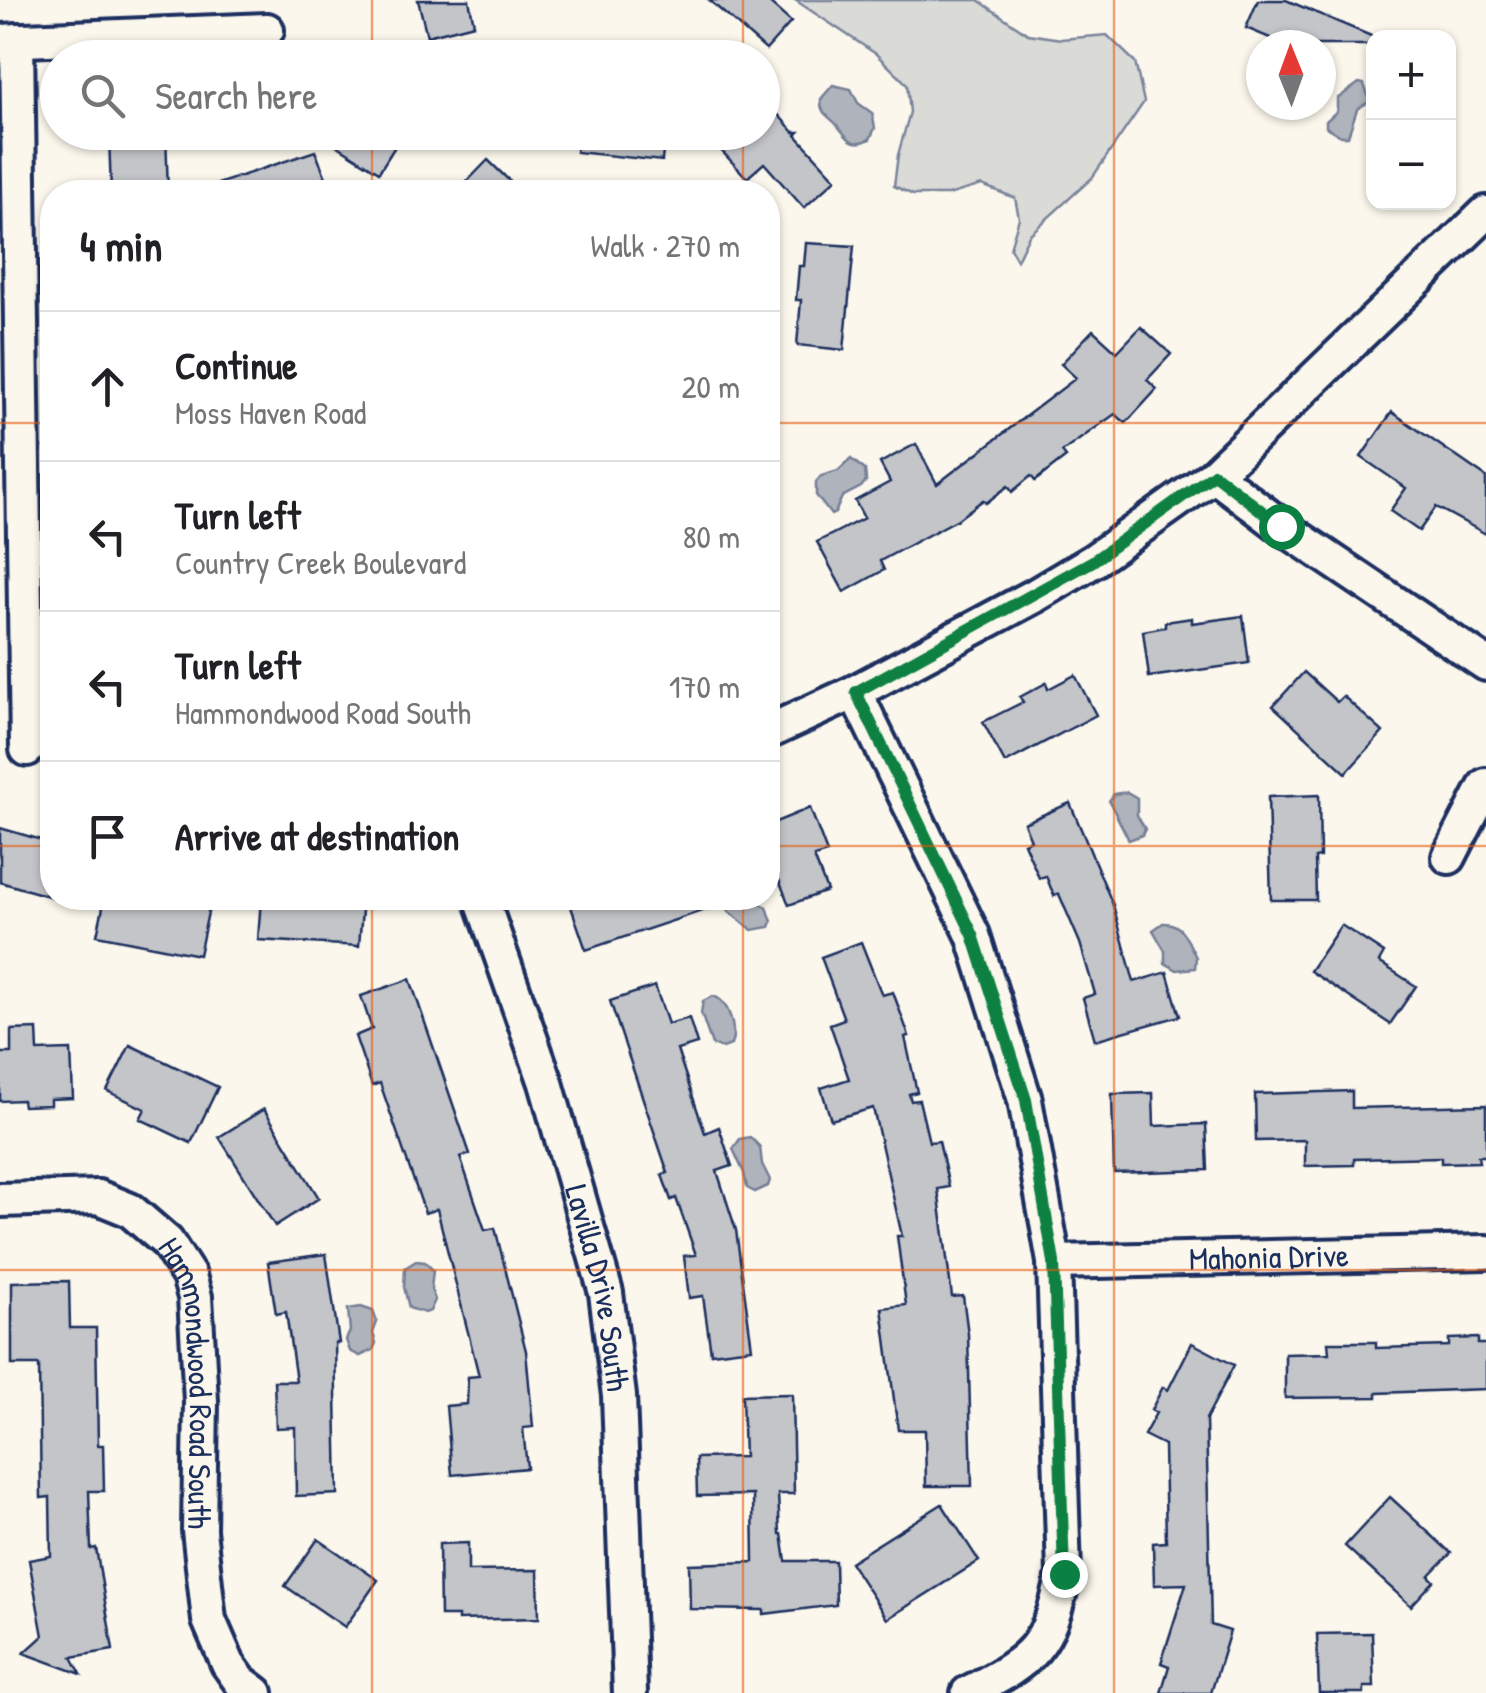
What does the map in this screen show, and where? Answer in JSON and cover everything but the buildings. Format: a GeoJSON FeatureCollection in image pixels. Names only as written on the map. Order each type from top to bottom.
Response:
{"type":"FeatureCollection","features":[{"type":"Feature","properties":{"kind":"street"},"geometry":{"type":"LineString","coordinates":[[27,749],[9,40],[266,30]]}},
{"type":"Feature","properties":{"kind":"street"},"geometry":{"type":"LineString","coordinates":[[780,727],[856,692],[1093,561],[1214,474],[1486,212]]}},
{"type":"Feature","properties":{"kind":"street"},"geometry":{"type":"LineString","coordinates":[[1214,474],[1281,526],[1486,664]]}},
{"type":"Feature","properties":{"kind":"street"},"geometry":{"type":"LineString","coordinates":[[856,692],[973,935],[1026,1100],[1054,1262],[1064,1574],[1054,1621],[1030,1655],[1014,1670],[968,1693]]}},
{"type":"Feature","properties":{"kind":"street"},"geometry":{"type":"LineString","coordinates":[[1449,858],[1486,785]]}},
{"type":"Feature","properties":{"kind":"street","name":"Lavilla Drive South"},"geometry":{"type":"LineString","coordinates":[[485,910],[546,1082],[606,1293],[619,1396],[630,1693]]}},
{"type":"Feature","properties":{"kind":"street","name":"Hammondwood Road South"},"geometry":{"type":"LineString","coordinates":[[0,1200],[98,1197],[130,1210],[167,1242],[189,1276],[195,1297],[201,1401],[199,1530],[208,1620],[228,1664],[240,1681],[256,1693]]}},
{"type":"Feature","properties":{"kind":"street","name":"Mahonia Drive"},"geometry":{"type":"LineString","coordinates":[[1054,1262],[1486,1252]]}},
{"type":"Feature","properties":{"kind":"shaded area"},"geometry":{"type":"Polygon","coordinates":[[[795,0],[978,0],[1028,34],[1061,39],[1107,35],[1135,62],[1144,102],[1092,178],[1029,235],[1017,260],[1010,248],[1019,218],[1015,198],[982,185],[948,195],[913,195],[894,186],[910,112],[907,84],[876,54],[795,0]]]}},
{"type":"Feature","properties":{"kind":"shaded area"},"geometry":{"type":"Polygon","coordinates":[[[1359,83],[1364,84],[1366,103],[1357,109],[1348,136],[1326,127],[1327,120],[1336,120],[1337,99],[1359,83]]]}},
{"type":"Feature","properties":{"kind":"shaded area"},"geometry":{"type":"Polygon","coordinates":[[[833,85],[851,89],[858,103],[872,113],[875,128],[870,139],[850,140],[823,111],[821,99],[833,85]]]}},
{"type":"Feature","properties":{"kind":"shaded area"},"geometry":{"type":"Polygon","coordinates":[[[851,459],[865,470],[866,481],[842,497],[831,515],[816,495],[816,482],[851,459]]]}},
{"type":"Feature","properties":{"kind":"shaded area"},"geometry":{"type":"Polygon","coordinates":[[[1127,792],[1137,798],[1137,815],[1145,829],[1142,835],[1129,840],[1109,801],[1114,794],[1127,792]]]}},
{"type":"Feature","properties":{"kind":"shaded area"},"geometry":{"type":"Polygon","coordinates":[[[768,910],[772,922],[770,927],[752,930],[728,911],[768,910]]]}},
{"type":"Feature","properties":{"kind":"shaded area"},"geometry":{"type":"Polygon","coordinates":[[[1163,923],[1184,934],[1196,957],[1195,968],[1177,970],[1165,963],[1165,951],[1153,930],[1163,923]]]}},
{"type":"Feature","properties":{"kind":"shaded area"},"geometry":{"type":"Polygon","coordinates":[[[713,996],[723,1004],[732,1024],[731,1045],[723,1048],[712,1045],[701,1013],[703,1001],[713,996]]]}},
{"type":"Feature","properties":{"kind":"shaded area"},"geometry":{"type":"Polygon","coordinates":[[[750,1137],[760,1147],[762,1164],[770,1180],[768,1186],[755,1192],[747,1188],[733,1149],[740,1139],[750,1137]]]}},
{"type":"Feature","properties":{"kind":"shaded area"},"geometry":{"type":"Polygon","coordinates":[[[416,1261],[425,1262],[433,1270],[431,1289],[435,1300],[425,1313],[409,1308],[404,1287],[405,1268],[416,1261]]]}},
{"type":"Feature","properties":{"kind":"shaded area"},"geometry":{"type":"Polygon","coordinates":[[[361,1307],[373,1311],[377,1322],[373,1350],[360,1356],[350,1351],[346,1340],[350,1331],[348,1309],[361,1307]]]}},
{"type":"Feature","properties":{"kind":"route"},"geometry":{"type":"LineString","coordinates":[[1064,1574],[1054,1262],[1026,1100],[973,935],[856,692],[1093,561],[1214,474],[1281,526]]}}]}
